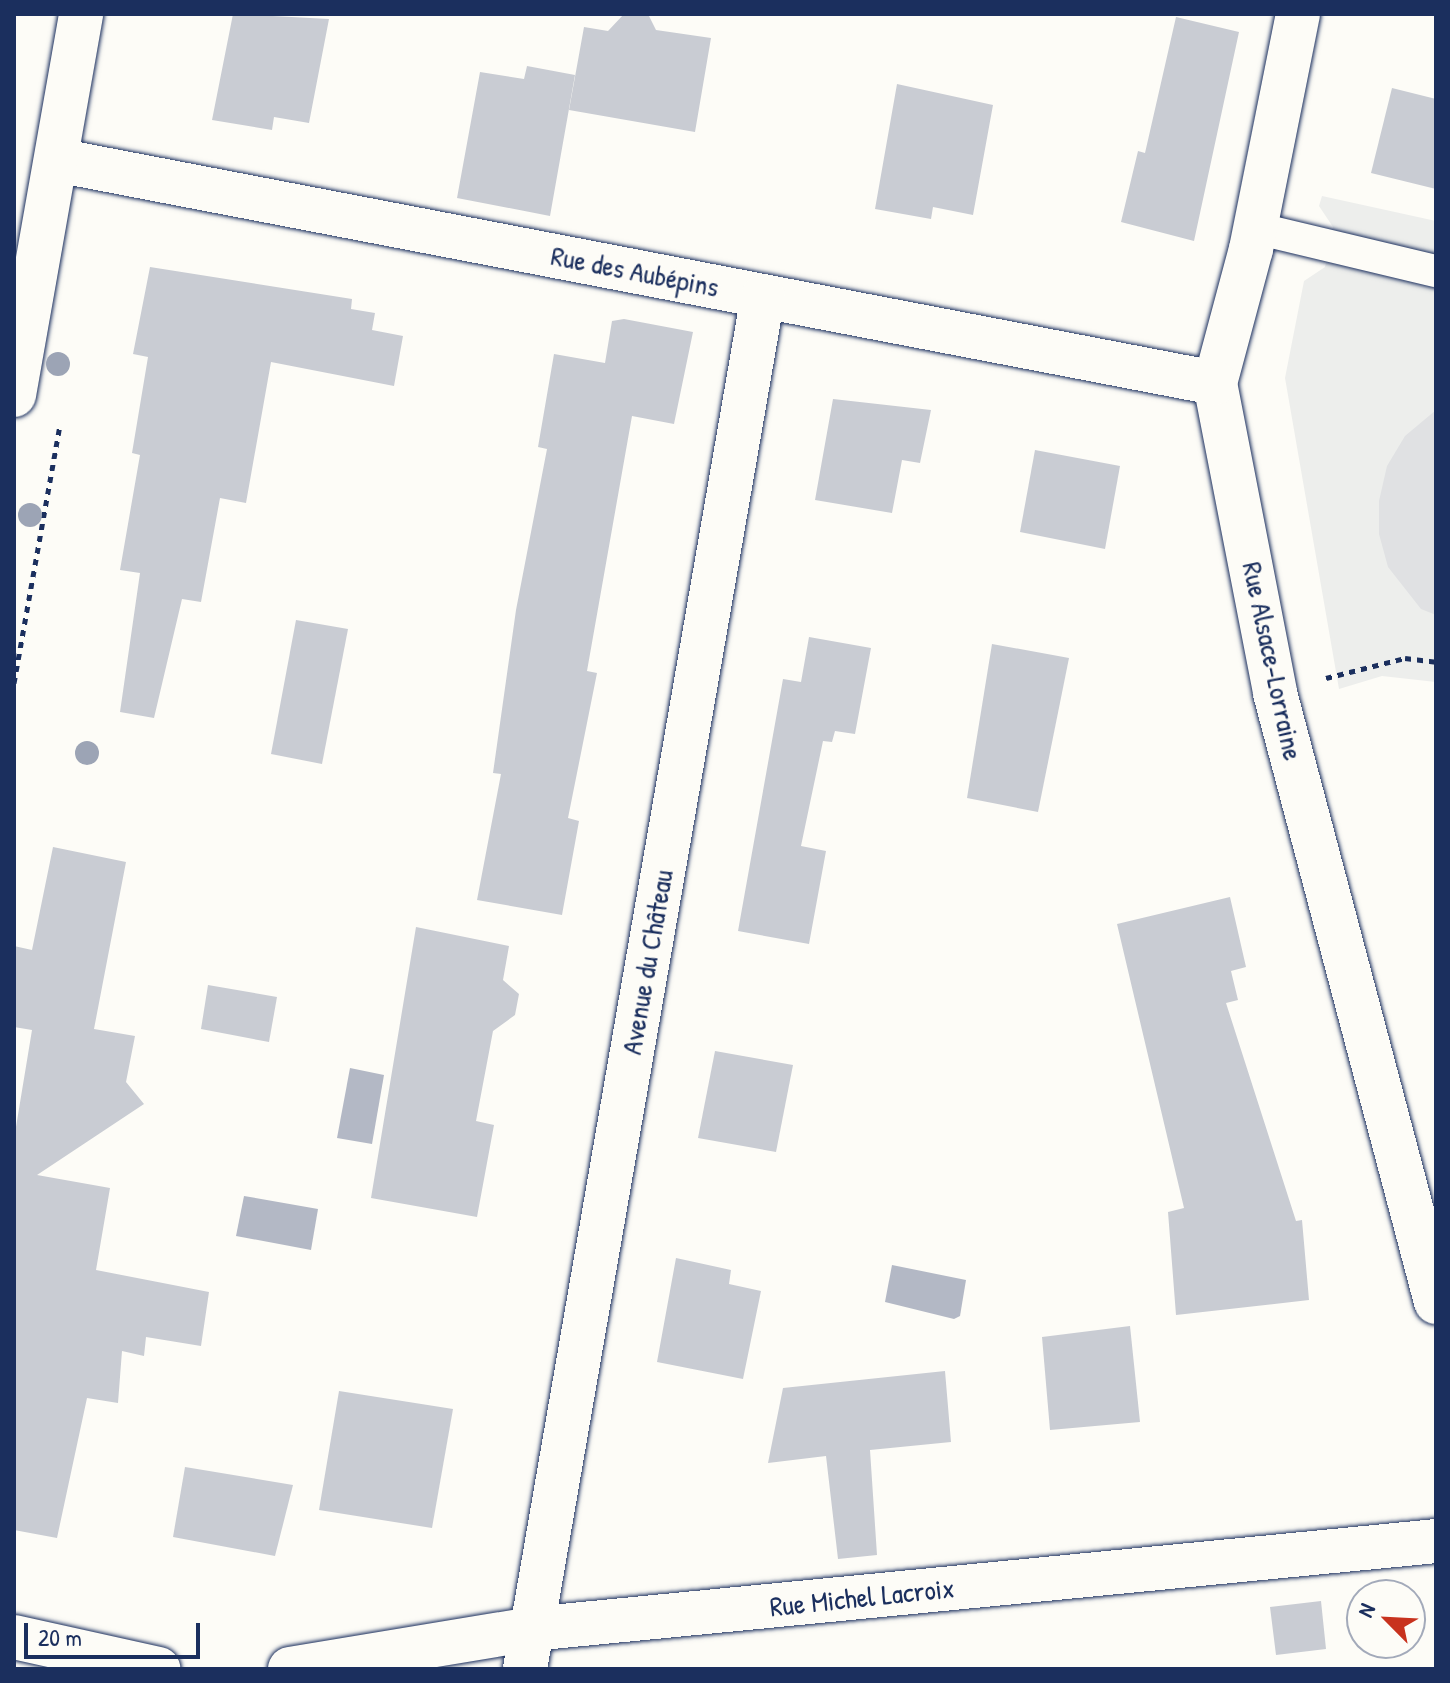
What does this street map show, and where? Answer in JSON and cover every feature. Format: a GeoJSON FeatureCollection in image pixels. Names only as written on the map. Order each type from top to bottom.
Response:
{"type":"FeatureCollection","features":[{"type":"Feature","properties":{"kind":"street"},"geometry":{"type":"LineString","coordinates":[[14,395],[81,14]]}},
{"type":"Feature","properties":{"kind":"street","name":"Rue Alsace-Lorraine"},"geometry":{"type":"LineString","coordinates":[[1298,14],[1255,228],[1215,383],[1275,693],[1436,1302]]}},
{"type":"Feature","properties":{"kind":"street","name":"Rue des Aubépins"},"geometry":{"type":"LineString","coordinates":[[56,160],[1215,383]]}},
{"type":"Feature","properties":{"kind":"street","name":"Avenue du Château"},"geometry":{"type":"LineString","coordinates":[[528,1649],[763,296]]}},
{"type":"Feature","properties":{"kind":"street","name":"Rue Michel Lacroix"},"geometry":{"type":"LineString","coordinates":[[290,1669],[528,1649],[1436,1541]]}},
{"type":"Feature","properties":{"kind":"street"},"geometry":{"type":"LineString","coordinates":[[14,1637],[158,1669]]}},
{"type":"Feature","properties":{"kind":"lane"},"geometry":{"type":"LineString","coordinates":[[1255,228],[1436,271]]}},
{"type":"Feature","properties":{"kind":"path"},"geometry":{"type":"LineString","coordinates":[[1275,693],[1405,658],[1436,662]]}},
{"type":"Feature","properties":{"kind":"shaded area"},"geometry":{"type":"Polygon","coordinates":[[[1322,196],[1436,221],[1436,682],[1382,676],[1339,689],[1285,378],[1304,281],[1325,267],[1333,227],[1319,206],[1322,196]]]}},
{"type":"Feature","properties":{"kind":"shaded area"},"geometry":{"type":"Polygon","coordinates":[[[1436,410],[1436,615],[1421,609],[1388,567],[1379,534],[1379,501],[1387,466],[1405,436],[1436,410]]]}},
{"type":"Feature","properties":{"kind":"shaded area"},"geometry":{"type":"Polygon","coordinates":[[[350,1068],[384,1075],[372,1144],[337,1138],[350,1068]]]}},
{"type":"Feature","properties":{"kind":"shaded area"},"geometry":{"type":"Polygon","coordinates":[[[244,1196],[318,1209],[311,1250],[236,1236],[244,1196]]]}},
{"type":"Feature","properties":{"kind":"shaded area"},"geometry":{"type":"Polygon","coordinates":[[[892,1265],[966,1280],[960,1316],[954,1319],[885,1302],[892,1265]]]}},
{"type":"Feature","properties":{"kind":"building"},"geometry":{"type":"Polygon","coordinates":[[[233,14],[329,19],[309,123],[274,117],[272,130],[212,120],[233,14]]]}},
{"type":"Feature","properties":{"kind":"building"},"geometry":{"type":"Polygon","coordinates":[[[624,14],[648,14],[656,30],[711,38],[695,132],[569,110],[584,27],[608,31],[624,14]]]}},
{"type":"Feature","properties":{"kind":"building"},"geometry":{"type":"Polygon","coordinates":[[[1176,17],[1239,32],[1194,241],[1121,222],[1138,151],[1145,153],[1176,17]]]}},
{"type":"Feature","properties":{"kind":"building"},"geometry":{"type":"Polygon","coordinates":[[[527,66],[575,75],[550,216],[457,198],[480,72],[524,79],[527,66]]]}},
{"type":"Feature","properties":{"kind":"building"},"geometry":{"type":"Polygon","coordinates":[[[897,84],[993,105],[973,215],[933,207],[931,219],[875,209],[897,84]]]}},
{"type":"Feature","properties":{"kind":"building"},"geometry":{"type":"Polygon","coordinates":[[[1392,88],[1436,99],[1436,189],[1371,173],[1392,88]]]}},
{"type":"Feature","properties":{"kind":"building"},"geometry":{"type":"Polygon","coordinates":[[[150,267],[352,299],[351,309],[375,313],[372,330],[403,336],[394,386],[271,362],[246,503],[220,498],[201,602],[182,599],[154,718],[120,712],[140,573],[120,570],[140,455],[132,453],[148,357],[133,354],[150,267]]]}},
{"type":"Feature","properties":{"kind":"building"},"geometry":{"type":"Polygon","coordinates":[[[624,319],[693,332],[674,424],[632,416],[587,671],[597,673],[568,818],[579,821],[562,915],[477,900],[501,774],[493,773],[516,610],[547,449],[538,447],[554,354],[605,363],[612,321],[624,319]]]}},
{"type":"Feature","properties":{"kind":"building"},"geometry":{"type":"Polygon","coordinates":[[[833,399],[931,410],[920,463],[902,460],[892,513],[815,500],[833,399]]]}},
{"type":"Feature","properties":{"kind":"building"},"geometry":{"type":"Polygon","coordinates":[[[1035,450],[1120,466],[1105,549],[1020,532],[1035,450]]]}},
{"type":"Feature","properties":{"kind":"building"},"geometry":{"type":"Polygon","coordinates":[[[296,620],[348,629],[322,764],[271,754],[296,620]]]}},
{"type":"Feature","properties":{"kind":"building"},"geometry":{"type":"Polygon","coordinates":[[[809,637],[871,648],[855,734],[835,731],[832,742],[823,741],[801,846],[826,851],[809,944],[738,931],[783,679],[801,682],[809,637]]]}},
{"type":"Feature","properties":{"kind":"building"},"geometry":{"type":"Polygon","coordinates":[[[992,644],[1069,658],[1038,812],[967,798],[992,644]]]}},
{"type":"Feature","properties":{"kind":"building"},"geometry":{"type":"Polygon","coordinates":[[[53,847],[126,862],[94,1029],[135,1036],[126,1082],[144,1104],[37,1175],[110,1188],[96,1270],[209,1292],[201,1346],[146,1337],[144,1356],[122,1351],[118,1403],[87,1398],[57,1538],[14,1530],[14,1139],[32,1030],[14,1027],[14,946],[32,950],[53,847]]]}},
{"type":"Feature","properties":{"kind":"building"},"geometry":{"type":"Polygon","coordinates":[[[1230,897],[1246,967],[1231,971],[1238,1000],[1226,1003],[1296,1221],[1302,1220],[1309,1300],[1176,1315],[1168,1212],[1184,1208],[1117,924],[1230,897]]]}},
{"type":"Feature","properties":{"kind":"building"},"geometry":{"type":"Polygon","coordinates":[[[416,927],[509,946],[503,980],[519,994],[515,1015],[493,1031],[476,1121],[494,1125],[477,1217],[371,1198],[416,927]]]}},
{"type":"Feature","properties":{"kind":"building"},"geometry":{"type":"Polygon","coordinates":[[[208,985],[277,997],[269,1042],[201,1029],[208,985]]]}},
{"type":"Feature","properties":{"kind":"building"},"geometry":{"type":"Polygon","coordinates":[[[715,1051],[793,1065],[776,1152],[698,1138],[715,1051]]]}},
{"type":"Feature","properties":{"kind":"building"},"geometry":{"type":"Polygon","coordinates":[[[676,1258],[731,1270],[729,1284],[761,1291],[743,1379],[657,1362],[676,1258]]]}},
{"type":"Feature","properties":{"kind":"building"},"geometry":{"type":"Polygon","coordinates":[[[1130,1326],[1140,1422],[1050,1430],[1042,1337],[1130,1326]]]}},
{"type":"Feature","properties":{"kind":"building"},"geometry":{"type":"Polygon","coordinates":[[[945,1371],[951,1442],[870,1450],[877,1555],[838,1559],[826,1456],[768,1463],[783,1388],[945,1371]]]}},
{"type":"Feature","properties":{"kind":"building"},"geometry":{"type":"Polygon","coordinates":[[[339,1391],[453,1409],[432,1528],[319,1510],[339,1391]]]}},
{"type":"Feature","properties":{"kind":"building"},"geometry":{"type":"Polygon","coordinates":[[[185,1467],[293,1485],[275,1556],[173,1537],[185,1467]]]}},
{"type":"Feature","properties":{"kind":"building"},"geometry":{"type":"Polygon","coordinates":[[[1321,1601],[1326,1649],[1276,1655],[1270,1607],[1321,1601]]]}}]}
